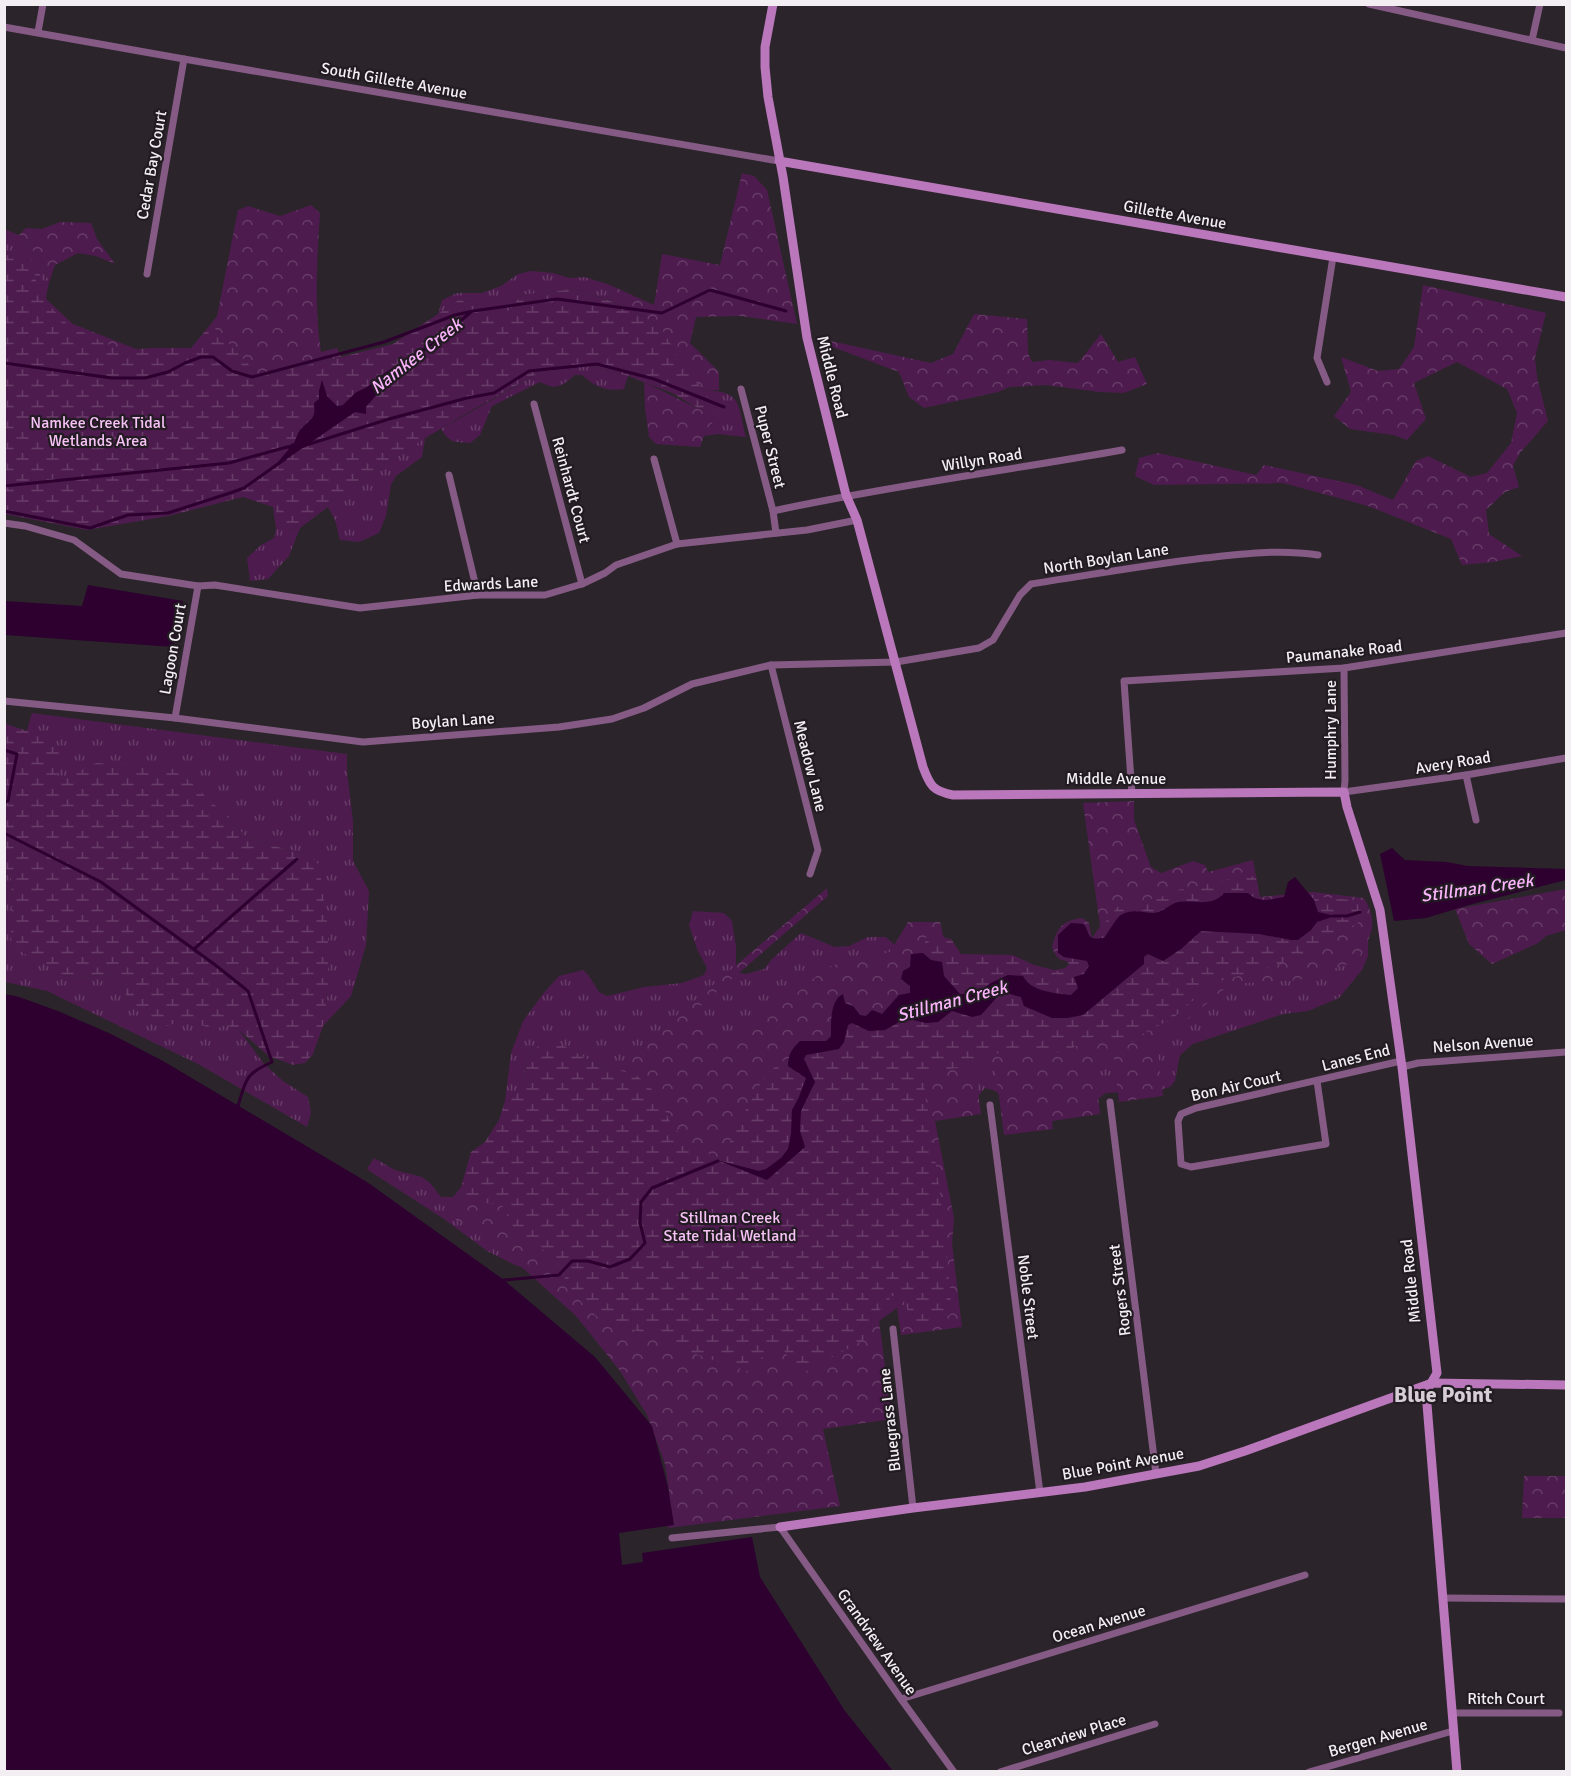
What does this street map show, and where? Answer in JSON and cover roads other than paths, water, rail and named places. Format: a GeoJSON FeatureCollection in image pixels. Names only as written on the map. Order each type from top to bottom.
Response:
{"type":"FeatureCollection","features":[{"type":"Feature","properties":{"kind":"main road","name":"Middle Road"},"geometry":{"type":"LineString","coordinates":[[773,4],[765,47],[768,97],[807,338],[846,495],[857,520],[918,748]]}},
{"type":"Feature","properties":{"kind":"main road","name":"Gillette Avenue"},"geometry":{"type":"LineString","coordinates":[[779,161],[1566,297]]}},
{"type":"Feature","properties":{"kind":"main road","name":"Middle Avenue"},"geometry":{"type":"LineString","coordinates":[[918,748],[930,784],[943,793],[953,795],[1344,792]]}},
{"type":"Feature","properties":{"kind":"main road","name":"Middle Road"},"geometry":{"type":"LineString","coordinates":[[1344,792],[1380,910],[1401,1064],[1437,1373],[1426,1392],[1458,1772]]}},
{"type":"Feature","properties":{"kind":"main road","name":"Blue Point Avenue"},"geometry":{"type":"LineString","coordinates":[[780,1527],[1085,1487],[1199,1466],[1432,1383],[1566,1385]]}},
{"type":"Feature","properties":{"kind":"street"},"geometry":{"type":"LineString","coordinates":[[38,32],[43,4]]}},
{"type":"Feature","properties":{"kind":"street"},"geometry":{"type":"LineString","coordinates":[[1369,4],[1566,48]]}},
{"type":"Feature","properties":{"kind":"street"},"geometry":{"type":"LineString","coordinates":[[1532,40],[1540,4]]}},
{"type":"Feature","properties":{"kind":"street","name":"South Gillette Avenue"},"geometry":{"type":"LineString","coordinates":[[4,27],[779,161]]}},
{"type":"Feature","properties":{"kind":"street","name":"Cedar Bay Court"},"geometry":{"type":"LineString","coordinates":[[147,274],[184,59]]}},
{"type":"Feature","properties":{"kind":"street"},"geometry":{"type":"LineString","coordinates":[[1327,382],[1317,358],[1333,257]]}},
{"type":"Feature","properties":{"kind":"street","name":"Puper Street"},"geometry":{"type":"LineString","coordinates":[[741,389],[773,511]]}},
{"type":"Feature","properties":{"kind":"street","name":"Reinhardt Court"},"geometry":{"type":"LineString","coordinates":[[534,404],[582,584]]}},
{"type":"Feature","properties":{"kind":"street","name":"Willyn Road"},"geometry":{"type":"LineString","coordinates":[[773,511],[846,495],[1122,450]]}},
{"type":"Feature","properties":{"kind":"street"},"geometry":{"type":"LineString","coordinates":[[654,459],[677,544]]}},
{"type":"Feature","properties":{"kind":"street"},"geometry":{"type":"LineString","coordinates":[[449,475],[478,595]]}},
{"type":"Feature","properties":{"kind":"street"},"geometry":{"type":"LineString","coordinates":[[773,511],[776,532]]}},
{"type":"Feature","properties":{"kind":"street","name":"Edwards Lane"},"geometry":{"type":"LineString","coordinates":[[4,523],[25,526],[74,540],[121,574],[198,586],[215,585],[360,608],[478,595],[545,595],[582,584],[616,566],[677,544],[807,530],[857,520]]}},
{"type":"Feature","properties":{"kind":"street","name":"North Boylan Lane"},"geometry":{"type":"LineString","coordinates":[[896,662],[979,648],[993,640],[1020,595],[1031,584],[1170,562],[1239,554],[1283,551],[1318,555]]}},
{"type":"Feature","properties":{"kind":"street","name":"Lagoon Court"},"geometry":{"type":"LineString","coordinates":[[175,717],[198,586]]}},
{"type":"Feature","properties":{"kind":"street","name":"Paumanake Road"},"geometry":{"type":"LineString","coordinates":[[1132,794],[1124,681],[1344,668],[1566,633]]}},
{"type":"Feature","properties":{"kind":"street","name":"Boylan Lane"},"geometry":{"type":"LineString","coordinates":[[4,701],[175,717],[363,742],[559,727],[612,719],[644,708],[692,684],[771,665],[896,662]]}},
{"type":"Feature","properties":{"kind":"street","name":"Meadow Lane"},"geometry":{"type":"LineString","coordinates":[[771,665],[818,850],[810,874]]}},
{"type":"Feature","properties":{"kind":"street","name":"Humphry Lane"},"geometry":{"type":"LineString","coordinates":[[1344,668],[1344,792]]}},
{"type":"Feature","properties":{"kind":"street","name":"Avery Road"},"geometry":{"type":"LineString","coordinates":[[1344,792],[1566,758]]}},
{"type":"Feature","properties":{"kind":"street"},"geometry":{"type":"LineString","coordinates":[[1466,775],[1476,820]]}},
{"type":"Feature","properties":{"kind":"street","name":"Nelson Avenue"},"geometry":{"type":"LineString","coordinates":[[1401,1064],[1566,1052]]}},
{"type":"Feature","properties":{"kind":"street","name":"Lanes End"},"geometry":{"type":"LineString","coordinates":[[1317,1081],[1401,1064]]}},
{"type":"Feature","properties":{"kind":"street","name":"Bon Air Court"},"geometry":{"type":"LineString","coordinates":[[1317,1081],[1326,1144],[1191,1167],[1181,1164],[1178,1121],[1181,1114],[1196,1108],[1317,1081]]}},
{"type":"Feature","properties":{"kind":"street","name":"Rogers Street"},"geometry":{"type":"LineString","coordinates":[[1110,1102],[1156,1474]]}},
{"type":"Feature","properties":{"kind":"street","name":"Noble Street"},"geometry":{"type":"LineString","coordinates":[[990,1105],[1040,1493]]}},
{"type":"Feature","properties":{"kind":"street","name":"Bluegrass Lane"},"geometry":{"type":"LineString","coordinates":[[893,1329],[913,1508]]}},
{"type":"Feature","properties":{"kind":"street","name":"Blue Point Avenue"},"geometry":{"type":"LineString","coordinates":[[672,1538],[780,1527]]}},
{"type":"Feature","properties":{"kind":"street","name":"Grandview Avenue"},"geometry":{"type":"LineString","coordinates":[[780,1527],[954,1772]]}},
{"type":"Feature","properties":{"kind":"street","name":"Ocean Avenue"},"geometry":{"type":"LineString","coordinates":[[901,1699],[1305,1575]]}},
{"type":"Feature","properties":{"kind":"street"},"geometry":{"type":"LineString","coordinates":[[1443,1598],[1566,1599]]}},
{"type":"Feature","properties":{"kind":"street","name":"Ritch Court"},"geometry":{"type":"LineString","coordinates":[[1452,1713],[1559,1713]]}},
{"type":"Feature","properties":{"kind":"street","name":"Clearview Place"},"geometry":{"type":"LineString","coordinates":[[1000,1772],[1155,1724]]}},
{"type":"Feature","properties":{"kind":"street","name":"Bergen Avenue"},"geometry":{"type":"LineString","coordinates":[[1309,1772],[1453,1731]]}},
{"type":"Feature","properties":{"kind":"water"},"geometry":{"type":"Polygon","coordinates":[[[445,334],[385,385],[366,407],[366,414],[355,412],[272,469],[289,449],[285,447],[294,443],[300,430],[313,416],[314,403],[319,399],[322,380],[327,396],[337,406],[343,405],[355,393],[445,334]]]}},
{"type":"Feature","properties":{"kind":"water"},"geometry":{"type":"Polygon","coordinates":[[[88,585],[183,601],[173,647],[5,635],[5,601],[82,606],[88,585]]]}},
{"type":"Feature","properties":{"kind":"water"},"geometry":{"type":"Polygon","coordinates":[[[1392,848],[1405,860],[1447,862],[1468,866],[1566,869],[1566,880],[1426,918],[1394,921],[1380,854],[1392,848]]]}},
{"type":"Feature","properties":{"kind":"water"},"geometry":{"type":"Polygon","coordinates":[[[1295,877],[1314,900],[1318,912],[1335,916],[1317,922],[1298,940],[1259,934],[1201,931],[1163,961],[1148,954],[1144,957],[1144,964],[1083,1015],[1052,1018],[1024,1006],[1021,997],[1010,994],[998,996],[981,1015],[972,1017],[952,1011],[938,1022],[901,1021],[885,1030],[869,1031],[852,1023],[848,1025],[844,1042],[839,1049],[806,1055],[804,1059],[815,1082],[801,1111],[800,1131],[805,1147],[767,1180],[717,1160],[759,1171],[766,1169],[781,1158],[788,1149],[792,1110],[806,1078],[788,1066],[793,1049],[800,1041],[826,1041],[831,1036],[833,1006],[843,994],[845,1003],[853,1006],[860,1015],[866,1016],[872,1010],[882,1014],[899,995],[910,993],[910,986],[901,979],[903,971],[910,967],[911,954],[923,953],[931,960],[942,962],[944,976],[960,994],[978,993],[991,983],[1008,975],[1023,976],[1037,989],[1071,995],[1078,988],[1074,977],[1084,974],[1089,966],[1087,961],[1064,957],[1058,953],[1058,935],[1071,923],[1084,924],[1092,938],[1104,938],[1117,919],[1125,913],[1133,911],[1156,913],[1175,903],[1213,901],[1224,893],[1248,893],[1256,899],[1270,900],[1284,897],[1288,882],[1295,877]]]}},
{"type":"Feature","properties":{"kind":"water"},"geometry":{"type":"Polygon","coordinates":[[[5,994],[58,1011],[111,1034],[163,1061],[367,1182],[504,1280],[595,1357],[652,1426],[668,1487],[674,1525],[619,1533],[622,1565],[643,1562],[642,1553],[752,1537],[760,1577],[845,1711],[893,1771],[5,1771],[5,994]]]}},
{"type":"Feature","properties":{"kind":"waterway"},"geometry":{"type":"LineString","coordinates":[[4,363],[112,378],[145,378],[168,372],[201,357],[213,357],[232,371],[252,377],[384,342],[455,315],[557,299],[662,313],[710,290],[786,311]]}},
{"type":"Feature","properties":{"kind":"waterway","name":"Namkee Creek"},"geometry":{"type":"LineString","coordinates":[[444,335],[471,312]]}},
{"type":"Feature","properties":{"kind":"waterway","name":"Namkee Creek"},"geometry":{"type":"LineString","coordinates":[[303,446],[389,419],[494,393],[529,371],[597,364],[654,379],[724,407]]}},
{"type":"Feature","properties":{"kind":"waterway","name":"Namkee Creek"},"geometry":{"type":"LineString","coordinates":[[4,486],[229,463],[287,447]]}},
{"type":"Feature","properties":{"kind":"waterway","name":"Namkee Creek"},"geometry":{"type":"LineString","coordinates":[[4,511],[90,528],[128,515],[168,513],[230,493],[244,488],[285,459]]}},
{"type":"Feature","properties":{"kind":"waterway"},"geometry":{"type":"LineString","coordinates":[[4,750],[17,754],[8,801],[4,802]]}},
{"type":"Feature","properties":{"kind":"waterway"},"geometry":{"type":"LineString","coordinates":[[4,833],[101,882],[248,991],[272,1062],[251,1074],[238,1106]]}},
{"type":"Feature","properties":{"kind":"waterway"},"geometry":{"type":"LineString","coordinates":[[194,949],[297,859]]}},
{"type":"Feature","properties":{"kind":"waterway","name":"Stillman Creek"},"geometry":{"type":"LineString","coordinates":[[1333,916],[1347,916],[1360,912]]}},
{"type":"Feature","properties":{"kind":"waterway","name":"Stillman Creek"},"geometry":{"type":"LineString","coordinates":[[504,1280],[559,1275],[572,1261],[588,1261],[610,1267],[630,1259],[645,1243],[640,1223],[641,1202],[652,1188],[718,1161]]}},
{"type":"Feature","properties":{"kind":"district","name":"Blue Point"},"geometry":{"type":"Point","coordinates":[1443,1394]}},
{"type":"Feature","properties":{"kind":"park label","name":"Namkee Creek Tidal Wetlands Area"},"geometry":{"type":"Point","coordinates":[98,432]}},
{"type":"Feature","properties":{"kind":"park label","name":"Stillman Creek State Tidal Wetland"},"geometry":{"type":"Point","coordinates":[730,1227]}}]}
